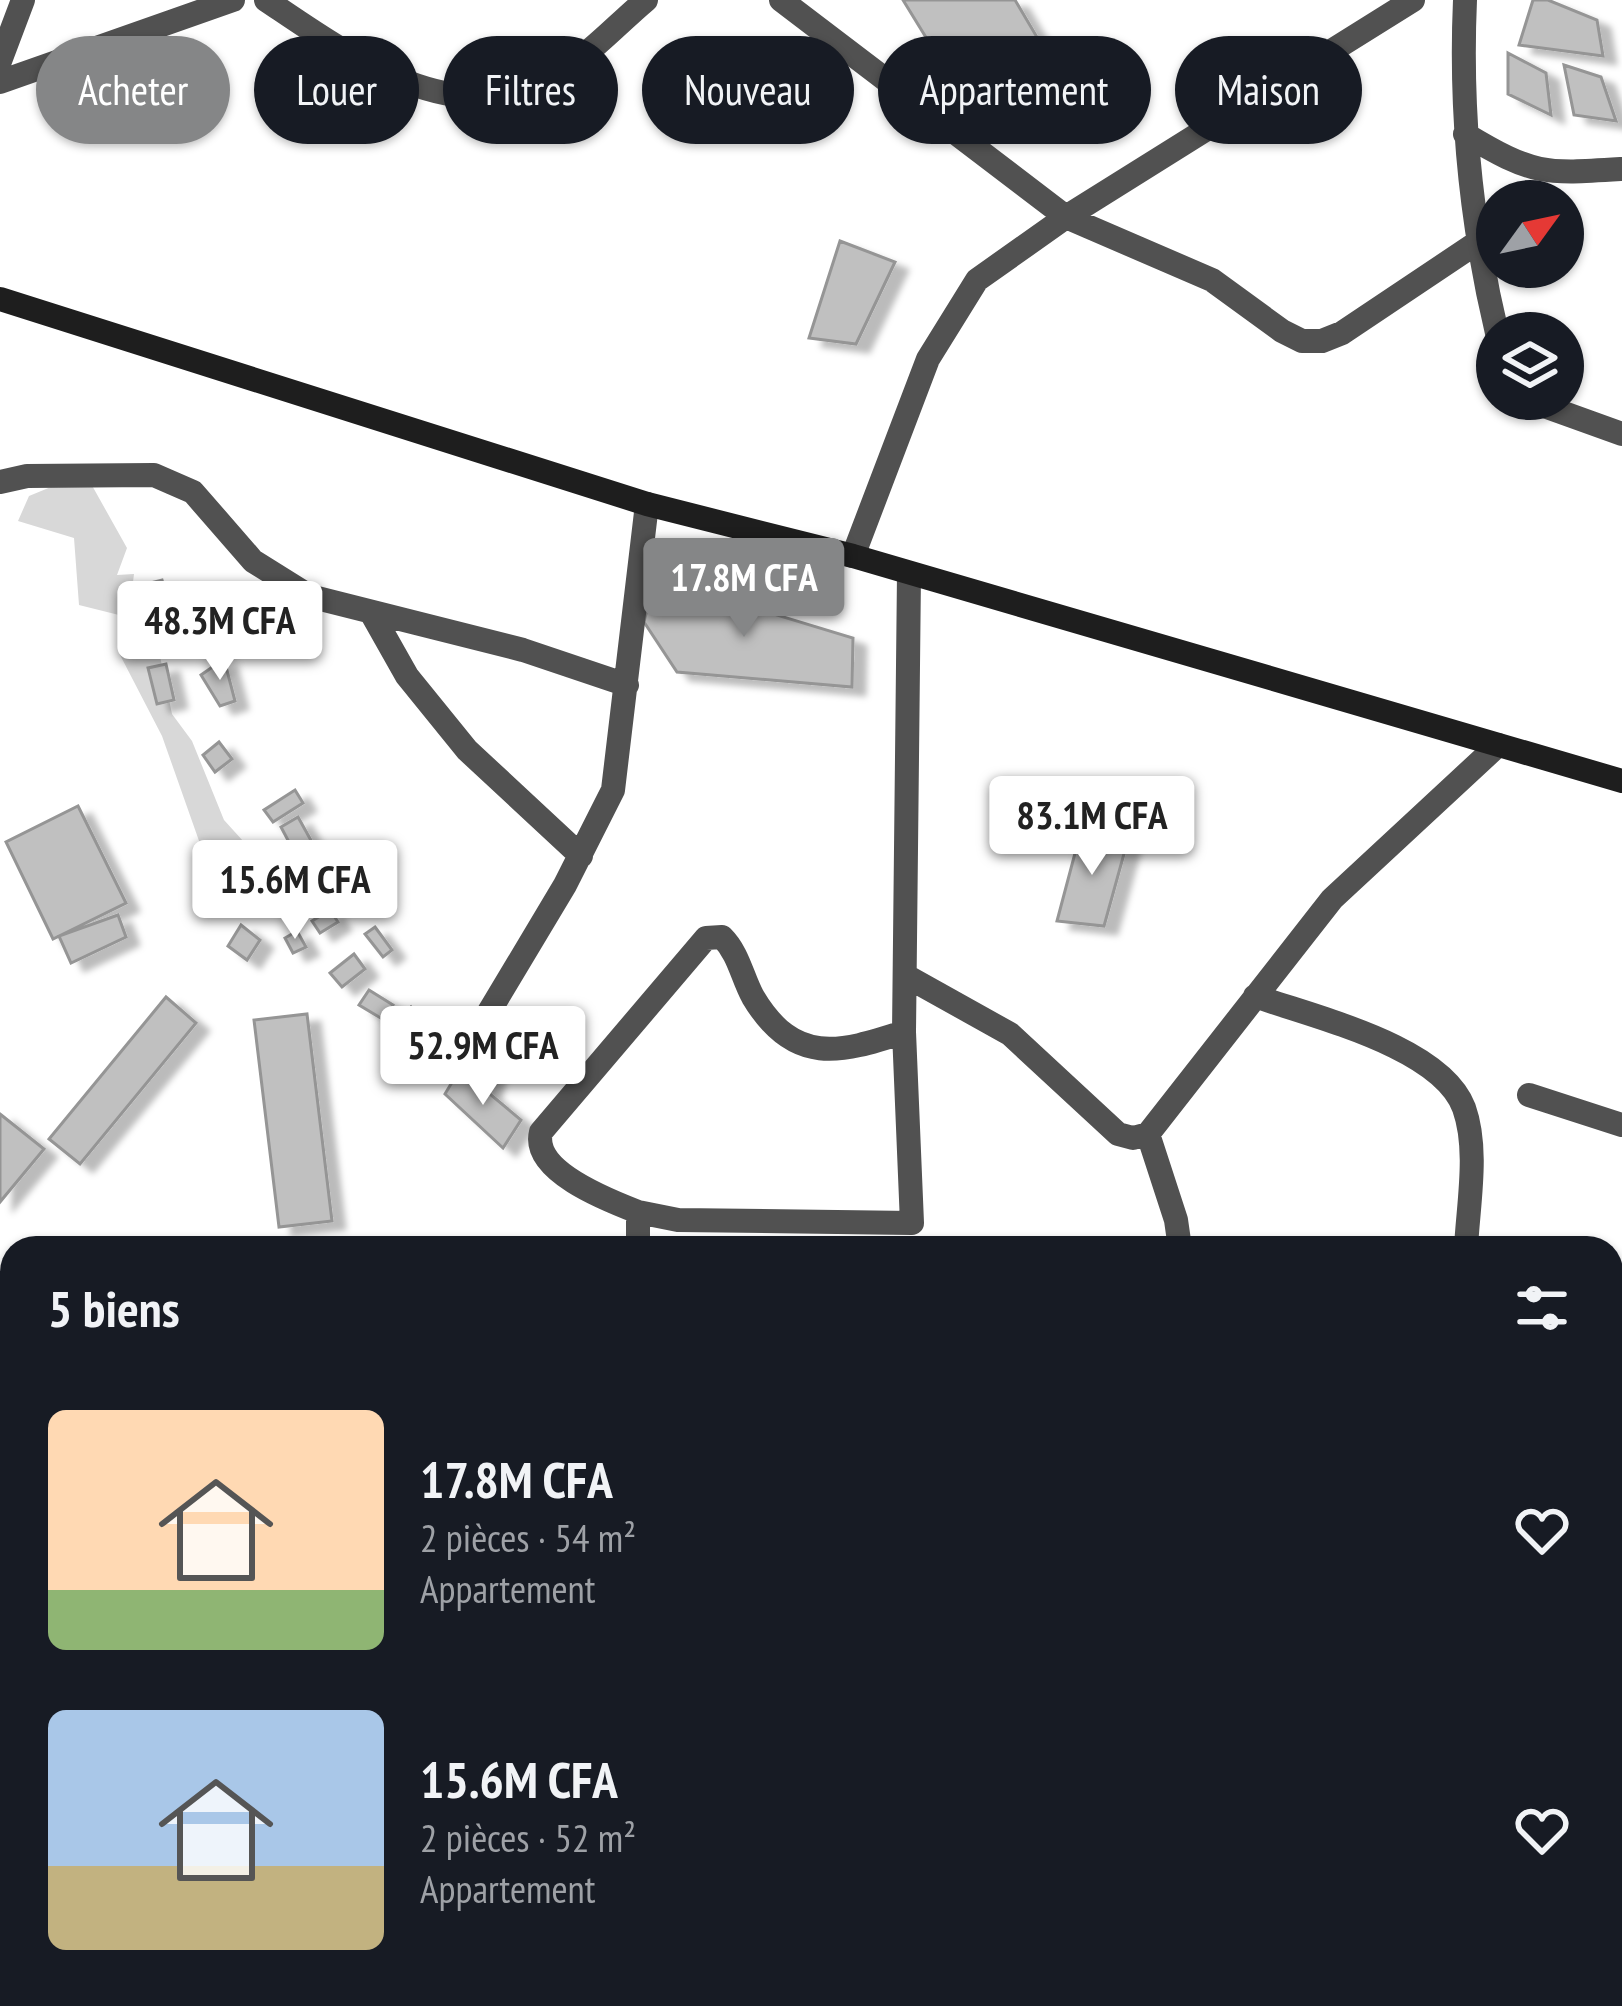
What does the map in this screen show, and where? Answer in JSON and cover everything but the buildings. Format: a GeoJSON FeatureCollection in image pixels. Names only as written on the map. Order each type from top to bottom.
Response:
{"type":"FeatureCollection","features":[{"type":"Feature","properties":{"kind":"street"},"geometry":{"type":"LineString","coordinates":[[0,61],[23,0]]}},
{"type":"Feature","properties":{"kind":"street"},"geometry":{"type":"LineString","coordinates":[[0,82],[233,0]]}},
{"type":"Feature","properties":{"kind":"street"},"geometry":{"type":"LineString","coordinates":[[266,0],[383,73],[467,95],[508,94],[544,82],[646,0]]}},
{"type":"Feature","properties":{"kind":"street"},"geometry":{"type":"LineString","coordinates":[[781,0],[1066,217],[1212,280],[1282,332],[1302,340],[1322,341],[1342,333],[1476,243]]}},
{"type":"Feature","properties":{"kind":"street"},"geometry":{"type":"LineString","coordinates":[[854,556],[928,358],[977,280],[1066,217],[1413,0]]}},
{"type":"Feature","properties":{"kind":"street"},"geometry":{"type":"LineString","coordinates":[[1465,0],[1461,78],[1476,207]]}},
{"type":"Feature","properties":{"kind":"street"},"geometry":{"type":"LineString","coordinates":[[1465,134],[1508,160],[1540,172],[1622,170]]}},
{"type":"Feature","properties":{"kind":"street"},"geometry":{"type":"LineString","coordinates":[[0,299],[647,504],[854,556],[1622,781]]}},
{"type":"Feature","properties":{"kind":"street"},"geometry":{"type":"LineString","coordinates":[[1583,420],[1622,434]]}},
{"type":"Feature","properties":{"kind":"street"},"geometry":{"type":"LineString","coordinates":[[0,482],[27,476],[154,475],[193,492],[253,561],[309,596],[523,650],[627,686]]}},
{"type":"Feature","properties":{"kind":"street"},"geometry":{"type":"LineString","coordinates":[[489,1012],[581,856],[613,790],[647,504]]}},
{"type":"Feature","properties":{"kind":"street"},"geometry":{"type":"LineString","coordinates":[[904,1032],[837,1051],[800,1044],[762,1009],[731,946],[722,937],[706,938],[541,1132],[541,1154],[587,1190],[638,1212],[678,1220],[911,1236],[904,1032],[909,574]]}},
{"type":"Feature","properties":{"kind":"street"},"geometry":{"type":"LineString","coordinates":[[372,614],[407,676],[467,750],[581,856]]}},
{"type":"Feature","properties":{"kind":"street"},"geometry":{"type":"LineString","coordinates":[[906,976],[1010,1034],[1118,1134],[1132,1138],[1148,1134],[1332,899],[1498,745]]}},
{"type":"Feature","properties":{"kind":"street"},"geometry":{"type":"LineString","coordinates":[[1255,996],[1406,1052],[1448,1084],[1463,1105],[1470,1137],[1466,1236]]}},
{"type":"Feature","properties":{"kind":"street"},"geometry":{"type":"LineString","coordinates":[[1529,1095],[1622,1125]]}},
{"type":"Feature","properties":{"kind":"street"},"geometry":{"type":"LineString","coordinates":[[1148,1134],[1178,1236]]}},
{"type":"Feature","properties":{"kind":"street"},"geometry":{"type":"LineString","coordinates":[[638,1212],[638,1236]]}},
{"type":"Feature","properties":{"kind":"shaded area"},"geometry":{"type":"Polygon","coordinates":[[[85,473],[127,548],[117,575],[134,574],[130,606],[156,637],[172,714],[192,741],[224,820],[275,876],[222,906],[162,736],[118,651],[119,615],[79,605],[74,538],[18,521],[29,496],[85,473]]]}}]}
